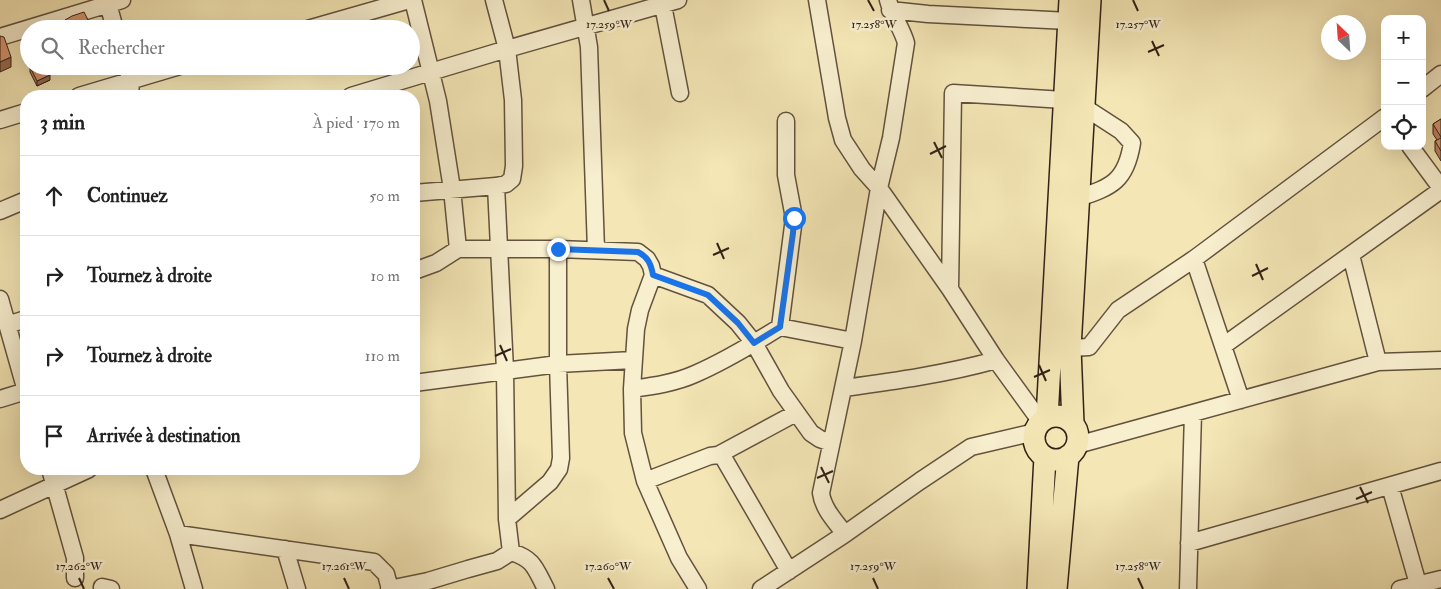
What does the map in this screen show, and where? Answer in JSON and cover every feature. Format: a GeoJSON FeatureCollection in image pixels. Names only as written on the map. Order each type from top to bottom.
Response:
{"type":"FeatureCollection","features":[{"type":"Feature","properties":{"kind":"main road"},"geometry":{"type":"LineString","coordinates":[[1056,589],[1073,451],[1078,438],[1073,424],[1070,348],[1090,0]]}},
{"type":"Feature","properties":{"kind":"main road"},"geometry":{"type":"LineString","coordinates":[[1070,10],[1041,424],[1034,440],[1039,453],[1045,457],[1057,460],[1073,451]]}},
{"type":"Feature","properties":{"kind":"main road"},"geometry":{"type":"LineString","coordinates":[[1041,424],[1057,416],[1073,424]]}},
{"type":"Feature","properties":{"kind":"main road"},"geometry":{"type":"LineString","coordinates":[[1038,589],[1045,457]]}},
{"type":"Feature","properties":{"kind":"street"},"geometry":{"type":"LineString","coordinates":[[340,20],[411,0],[417,20]]}},
{"type":"Feature","properties":{"kind":"street"},"geometry":{"type":"LineString","coordinates":[[420,192],[496,186],[511,182],[514,166],[513,100],[507,48],[494,0]]}},
{"type":"Feature","properties":{"kind":"street"},"geometry":{"type":"LineString","coordinates":[[581,0],[589,47],[596,250]]}},
{"type":"Feature","properties":{"kind":"street"},"geometry":{"type":"LineString","coordinates":[[761,589],[971,447],[1041,424],[996,360],[950,289],[843,140],[837,118],[817,0]]}},
{"type":"Feature","properties":{"kind":"street"},"geometry":{"type":"LineString","coordinates":[[372,90],[668,1],[680,93]]}},
{"type":"Feature","properties":{"kind":"street"},"geometry":{"type":"LineString","coordinates":[[54,20],[112,2],[114,20]]}},
{"type":"Feature","properties":{"kind":"street"},"geometry":{"type":"LineString","coordinates":[[845,534],[822,500],[822,486],[853,341],[879,188],[891,138],[906,43],[889,5]]}},
{"type":"Feature","properties":{"kind":"street"},"geometry":{"type":"LineString","coordinates":[[889,5],[928,14],[1070,10]]}},
{"type":"Feature","properties":{"kind":"street"},"geometry":{"type":"LineString","coordinates":[[0,37],[20,31]]}},
{"type":"Feature","properties":{"kind":"street"},"geometry":{"type":"LineString","coordinates":[[420,31],[438,101],[452,189],[458,249]]}},
{"type":"Feature","properties":{"kind":"street"},"geometry":{"type":"LineString","coordinates":[[1426,85],[1441,74]]}},
{"type":"Feature","properties":{"kind":"street"},"geometry":{"type":"LineString","coordinates":[[99,90],[149,75]]}},
{"type":"Feature","properties":{"kind":"street"},"geometry":{"type":"LineString","coordinates":[[950,289],[953,93],[1064,100]]}},
{"type":"Feature","properties":{"kind":"street"},"geometry":{"type":"LineString","coordinates":[[1078,198],[1106,189],[1120,176],[1129,161],[1132,143],[1121,130],[1084,107]]}},
{"type":"Feature","properties":{"kind":"street"},"geometry":{"type":"LineString","coordinates":[[0,120],[20,114]]}},
{"type":"Feature","properties":{"kind":"street"},"geometry":{"type":"LineString","coordinates":[[1070,348],[1089,347],[1118,310],[1194,259],[1381,119]]}},
{"type":"Feature","properties":{"kind":"street"},"geometry":{"type":"LineString","coordinates":[[780,327],[794,218],[786,175],[786,121]]}},
{"type":"Feature","properties":{"kind":"street"},"geometry":{"type":"LineString","coordinates":[[1223,346],[1441,189],[1413,150]]}},
{"type":"Feature","properties":{"kind":"street"},"geometry":{"type":"LineString","coordinates":[[496,186],[505,370],[507,519],[511,552]]}},
{"type":"Feature","properties":{"kind":"street"},"geometry":{"type":"LineString","coordinates":[[0,211],[20,203]]}},
{"type":"Feature","properties":{"kind":"street"},"geometry":{"type":"LineString","coordinates":[[420,269],[436,263],[458,249],[500,248],[638,252],[647,259],[653,275],[640,310],[633,360],[633,433],[645,480],[679,558],[698,589]]}},
{"type":"Feature","properties":{"kind":"street"},"geometry":{"type":"LineString","coordinates":[[507,519],[550,482],[559,468],[561,458],[558,364],[558,249]]}},
{"type":"Feature","properties":{"kind":"street"},"geometry":{"type":"LineString","coordinates":[[1351,254],[1378,362]]}},
{"type":"Feature","properties":{"kind":"street"},"geometry":{"type":"LineString","coordinates":[[1194,259],[1241,400]]}},
{"type":"Feature","properties":{"kind":"street"},"geometry":{"type":"LineString","coordinates":[[653,275],[708,295],[738,323],[754,343],[796,414],[815,437],[831,442]]}},
{"type":"Feature","properties":{"kind":"street"},"geometry":{"type":"LineString","coordinates":[[0,300],[20,370]]}},
{"type":"Feature","properties":{"kind":"street"},"geometry":{"type":"LineString","coordinates":[[7,325],[20,321]]}},
{"type":"Feature","properties":{"kind":"street"},"geometry":{"type":"LineString","coordinates":[[632,389],[666,383],[695,374],[780,327],[853,341]]}},
{"type":"Feature","properties":{"kind":"street"},"geometry":{"type":"LineString","coordinates":[[420,382],[558,364],[633,360]]}},
{"type":"Feature","properties":{"kind":"street"},"geometry":{"type":"LineString","coordinates":[[844,388],[905,380],[970,368],[996,360]]}},
{"type":"Feature","properties":{"kind":"street"},"geometry":{"type":"LineString","coordinates":[[1073,451],[1193,413],[1378,362],[1441,360]]}},
{"type":"Feature","properties":{"kind":"street"},"geometry":{"type":"LineString","coordinates":[[0,400],[20,393]]}},
{"type":"Feature","properties":{"kind":"street"},"geometry":{"type":"LineString","coordinates":[[1188,589],[1193,413]]}},
{"type":"Feature","properties":{"kind":"street"},"geometry":{"type":"LineString","coordinates":[[645,480],[710,456],[718,455],[796,414]]}},
{"type":"Feature","properties":{"kind":"street"},"geometry":{"type":"LineString","coordinates":[[718,455],[726,459],[789,571]]}},
{"type":"Feature","properties":{"kind":"street"},"geometry":{"type":"LineString","coordinates":[[1189,543],[1441,472]]}},
{"type":"Feature","properties":{"kind":"street"},"geometry":{"type":"LineString","coordinates":[[160,475],[194,589]]}},
{"type":"Feature","properties":{"kind":"street"},"geometry":{"type":"LineString","coordinates":[[0,510],[52,476],[75,558],[75,578]]}},
{"type":"Feature","properties":{"kind":"street"},"geometry":{"type":"LineString","coordinates":[[1390,486],[1418,584]]}},
{"type":"Feature","properties":{"kind":"street"},"geometry":{"type":"LineString","coordinates":[[178,534],[374,562],[386,574],[389,589],[428,581],[468,569],[497,560],[511,552],[525,556],[534,567],[546,589]]}},
{"type":"Feature","properties":{"kind":"street"},"geometry":{"type":"LineString","coordinates":[[285,550],[297,589]]}},
{"type":"Feature","properties":{"kind":"street"},"geometry":{"type":"LineString","coordinates":[[1400,589],[1441,578],[1438,589]]}},
{"type":"Feature","properties":{"kind":"building"},"geometry":{"type":"Polygon","coordinates":[[[84,12],[88,20],[65,20],[84,12]]]}},
{"type":"Feature","properties":{"kind":"building"},"geometry":{"type":"Polygon","coordinates":[[[0,36],[4,37],[11,57],[0,62],[0,36]]]}},
{"type":"Feature","properties":{"kind":"building"},"geometry":{"type":"Polygon","coordinates":[[[34,75],[50,75],[37,81],[34,75]]]}},
{"type":"Feature","properties":{"kind":"building"},"geometry":{"type":"Polygon","coordinates":[[[1441,119],[1441,137],[1433,124],[1441,119]]]}},
{"type":"Feature","properties":{"kind":"building"},"geometry":{"type":"Polygon","coordinates":[[[1441,138],[1441,151],[1435,141],[1441,138]]]}},
{"type":"Feature","properties":{"kind":"route"},"geometry":{"type":"LineString","coordinates":[[558,249],[638,252],[647,259],[653,275],[708,295],[738,323],[754,343],[780,327],[794,218]]}}]}
